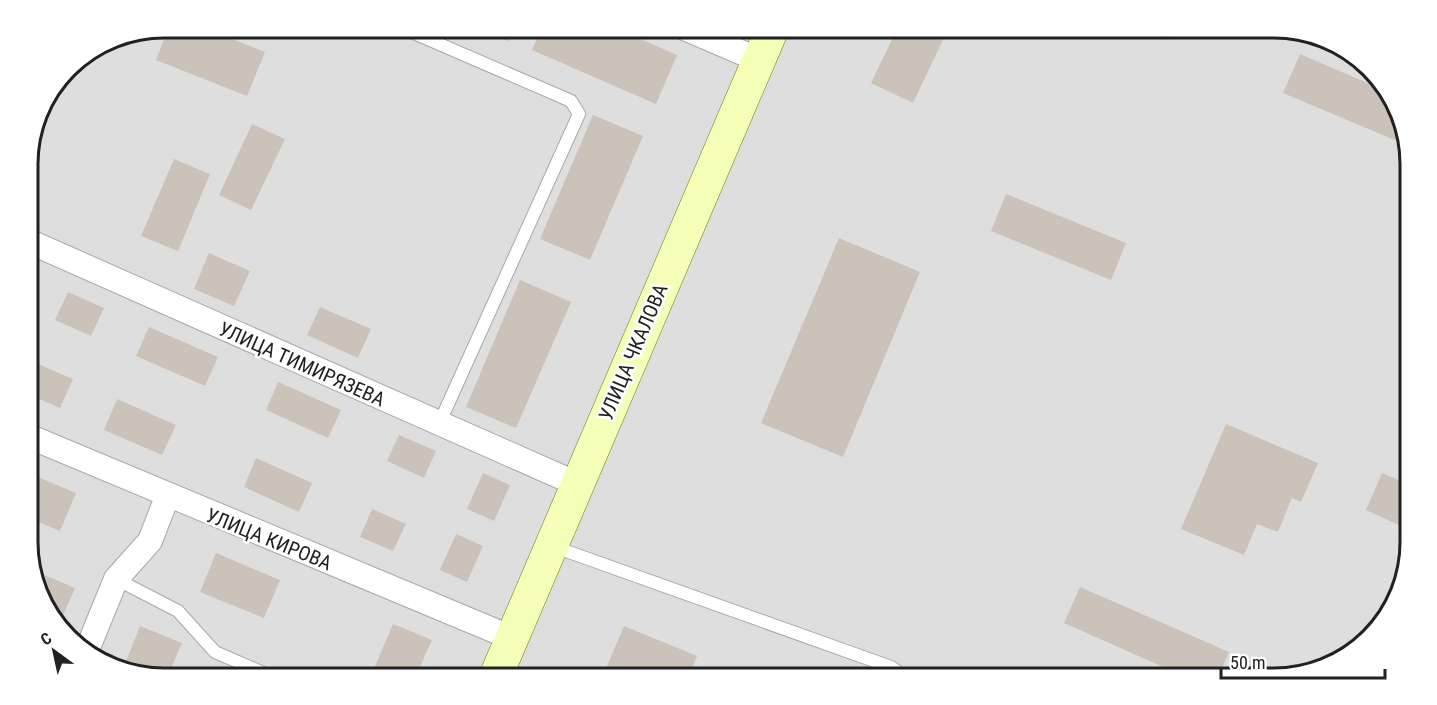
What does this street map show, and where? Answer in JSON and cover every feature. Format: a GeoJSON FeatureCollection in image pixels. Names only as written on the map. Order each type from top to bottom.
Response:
{"type":"FeatureCollection","features":[{"type":"Feature","properties":{"kind":"main road","name":"УЛИЦА ЧКАЛОВА"},"geometry":{"type":"LineString","coordinates":[[499,668],[768,38]]}},
{"type":"Feature","properties":{"kind":"street"},"geometry":{"type":"LineString","coordinates":[[708,38],[759,60]]}},
{"type":"Feature","properties":{"kind":"street","name":"УЛИЦА ТИМИРЯЗЕВА"},"geometry":{"type":"LineString","coordinates":[[38,246],[577,484]]}},
{"type":"Feature","properties":{"kind":"street","name":"УЛИЦА КИРОВА"},"geometry":{"type":"LineString","coordinates":[[38,440],[512,638]]}},
{"type":"Feature","properties":{"kind":"street"},"geometry":{"type":"LineString","coordinates":[[90,643],[117,579],[150,541],[167,496]]}},
{"type":"Feature","properties":{"kind":"lane"},"geometry":{"type":"LineString","coordinates":[[425,38],[571,101],[579,114],[439,424]]}},
{"type":"Feature","properties":{"kind":"lane"},"geometry":{"type":"LineString","coordinates":[[551,546],[892,667]]}},
{"type":"Feature","properties":{"kind":"lane"},"geometry":{"type":"LineString","coordinates":[[117,579],[178,611],[215,652],[252,668]]}},
{"type":"Feature","properties":{"kind":"shaded area"},"geometry":{"type":"Polygon","coordinates":[[[155,38],[1282,38],[1314,44],[1329,50],[1363,74],[1383,100],[1395,131],[1400,164],[1400,542],[1395,574],[1387,597],[1368,625],[1344,646],[1314,661],[1282,667],[164,668],[131,663],[108,655],[84,639],[84,621],[66,621],[59,612],[50,597],[40,566],[38,542],[38,155],[47,115],[54,100],[74,74],[108,50],[139,40],[155,38]]]}},
{"type":"Feature","properties":{"kind":"building"},"geometry":{"type":"Polygon","coordinates":[[[165,38],[230,38],[265,52],[247,96],[156,60],[165,38]]]}},
{"type":"Feature","properties":{"kind":"building"},"geometry":{"type":"Polygon","coordinates":[[[537,38],[638,38],[677,55],[656,104],[532,50],[537,38]]]}},
{"type":"Feature","properties":{"kind":"building"},"geometry":{"type":"Polygon","coordinates":[[[893,38],[944,38],[913,103],[871,83],[893,38]]]}},
{"type":"Feature","properties":{"kind":"building"},"geometry":{"type":"Polygon","coordinates":[[[1300,54],[1371,85],[1383,100],[1390,115],[1397,141],[1283,93],[1300,54]]]}},
{"type":"Feature","properties":{"kind":"building"},"geometry":{"type":"Polygon","coordinates":[[[593,115],[643,136],[590,260],[540,239],[593,115]]]}},
{"type":"Feature","properties":{"kind":"building"},"geometry":{"type":"Polygon","coordinates":[[[252,124],[285,139],[251,210],[219,195],[252,124]]]}},
{"type":"Feature","properties":{"kind":"building"},"geometry":{"type":"Polygon","coordinates":[[[174,159],[210,174],[178,251],[141,236],[174,159]]]}},
{"type":"Feature","properties":{"kind":"building"},"geometry":{"type":"Polygon","coordinates":[[[1006,194],[1126,243],[1111,280],[991,231],[1006,194]]]}},
{"type":"Feature","properties":{"kind":"building"},"geometry":{"type":"Polygon","coordinates":[[[839,238],[920,272],[843,457],[761,423],[839,238]]]}},
{"type":"Feature","properties":{"kind":"building"},"geometry":{"type":"Polygon","coordinates":[[[209,253],[250,271],[234,306],[194,289],[209,253]]]}},
{"type":"Feature","properties":{"kind":"building"},"geometry":{"type":"Polygon","coordinates":[[[520,280],[571,302],[516,428],[466,407],[520,280]]]}},
{"type":"Feature","properties":{"kind":"building"},"geometry":{"type":"Polygon","coordinates":[[[68,292],[104,308],[91,336],[55,320],[68,292]]]}},
{"type":"Feature","properties":{"kind":"building"},"geometry":{"type":"Polygon","coordinates":[[[320,307],[371,329],[358,358],[307,335],[320,307]]]}},
{"type":"Feature","properties":{"kind":"building"},"geometry":{"type":"Polygon","coordinates":[[[149,327],[218,357],[205,386],[136,356],[149,327]]]}},
{"type":"Feature","properties":{"kind":"building"},"geometry":{"type":"Polygon","coordinates":[[[38,364],[73,379],[60,408],[38,398],[38,364]]]}},
{"type":"Feature","properties":{"kind":"building"},"geometry":{"type":"Polygon","coordinates":[[[278,382],[341,410],[328,438],[266,410],[278,382]]]}},
{"type":"Feature","properties":{"kind":"building"},"geometry":{"type":"Polygon","coordinates":[[[117,399],[176,425],[162,455],[104,430],[117,399]]]}},
{"type":"Feature","properties":{"kind":"building"},"geometry":{"type":"Polygon","coordinates":[[[1226,424],[1318,463],[1301,502],[1292,498],[1278,532],[1257,524],[1244,555],[1181,529],[1226,424]]]}},
{"type":"Feature","properties":{"kind":"building"},"geometry":{"type":"Polygon","coordinates":[[[399,435],[436,451],[424,478],[387,461],[399,435]]]}},
{"type":"Feature","properties":{"kind":"building"},"geometry":{"type":"Polygon","coordinates":[[[256,458],[312,483],[299,512],[244,487],[256,458]]]}},
{"type":"Feature","properties":{"kind":"building"},"geometry":{"type":"Polygon","coordinates":[[[483,473],[510,485],[494,521],[467,509],[483,473]]]}},
{"type":"Feature","properties":{"kind":"building"},"geometry":{"type":"Polygon","coordinates":[[[1382,473],[1400,481],[1400,525],[1366,510],[1382,473]]]}},
{"type":"Feature","properties":{"kind":"building"},"geometry":{"type":"Polygon","coordinates":[[[38,477],[76,493],[60,531],[38,522],[38,477]]]}},
{"type":"Feature","properties":{"kind":"building"},"geometry":{"type":"Polygon","coordinates":[[[372,509],[406,524],[393,551],[360,537],[372,509]]]}},
{"type":"Feature","properties":{"kind":"building"},"geometry":{"type":"Polygon","coordinates":[[[456,534],[483,546],[467,582],[440,570],[456,534]]]}},
{"type":"Feature","properties":{"kind":"building"},"geometry":{"type":"Polygon","coordinates":[[[216,553],[280,580],[264,618],[200,592],[216,553]]]}},
{"type":"Feature","properties":{"kind":"building"},"geometry":{"type":"Polygon","coordinates":[[[42,574],[75,588],[63,617],[50,597],[42,574]]]}},
{"type":"Feature","properties":{"kind":"building"},"geometry":{"type":"Polygon","coordinates":[[[1080,587],[1229,652],[1223,667],[1163,667],[1064,623],[1080,587]]]}},
{"type":"Feature","properties":{"kind":"building"},"geometry":{"type":"Polygon","coordinates":[[[393,624],[432,640],[420,668],[374,668],[393,624]]]}},
{"type":"Feature","properties":{"kind":"building"},"geometry":{"type":"Polygon","coordinates":[[[140,626],[182,643],[171,668],[126,661],[140,626]]]}},
{"type":"Feature","properties":{"kind":"building"},"geometry":{"type":"Polygon","coordinates":[[[624,626],[697,656],[692,668],[606,668],[624,626]]]}}]}
